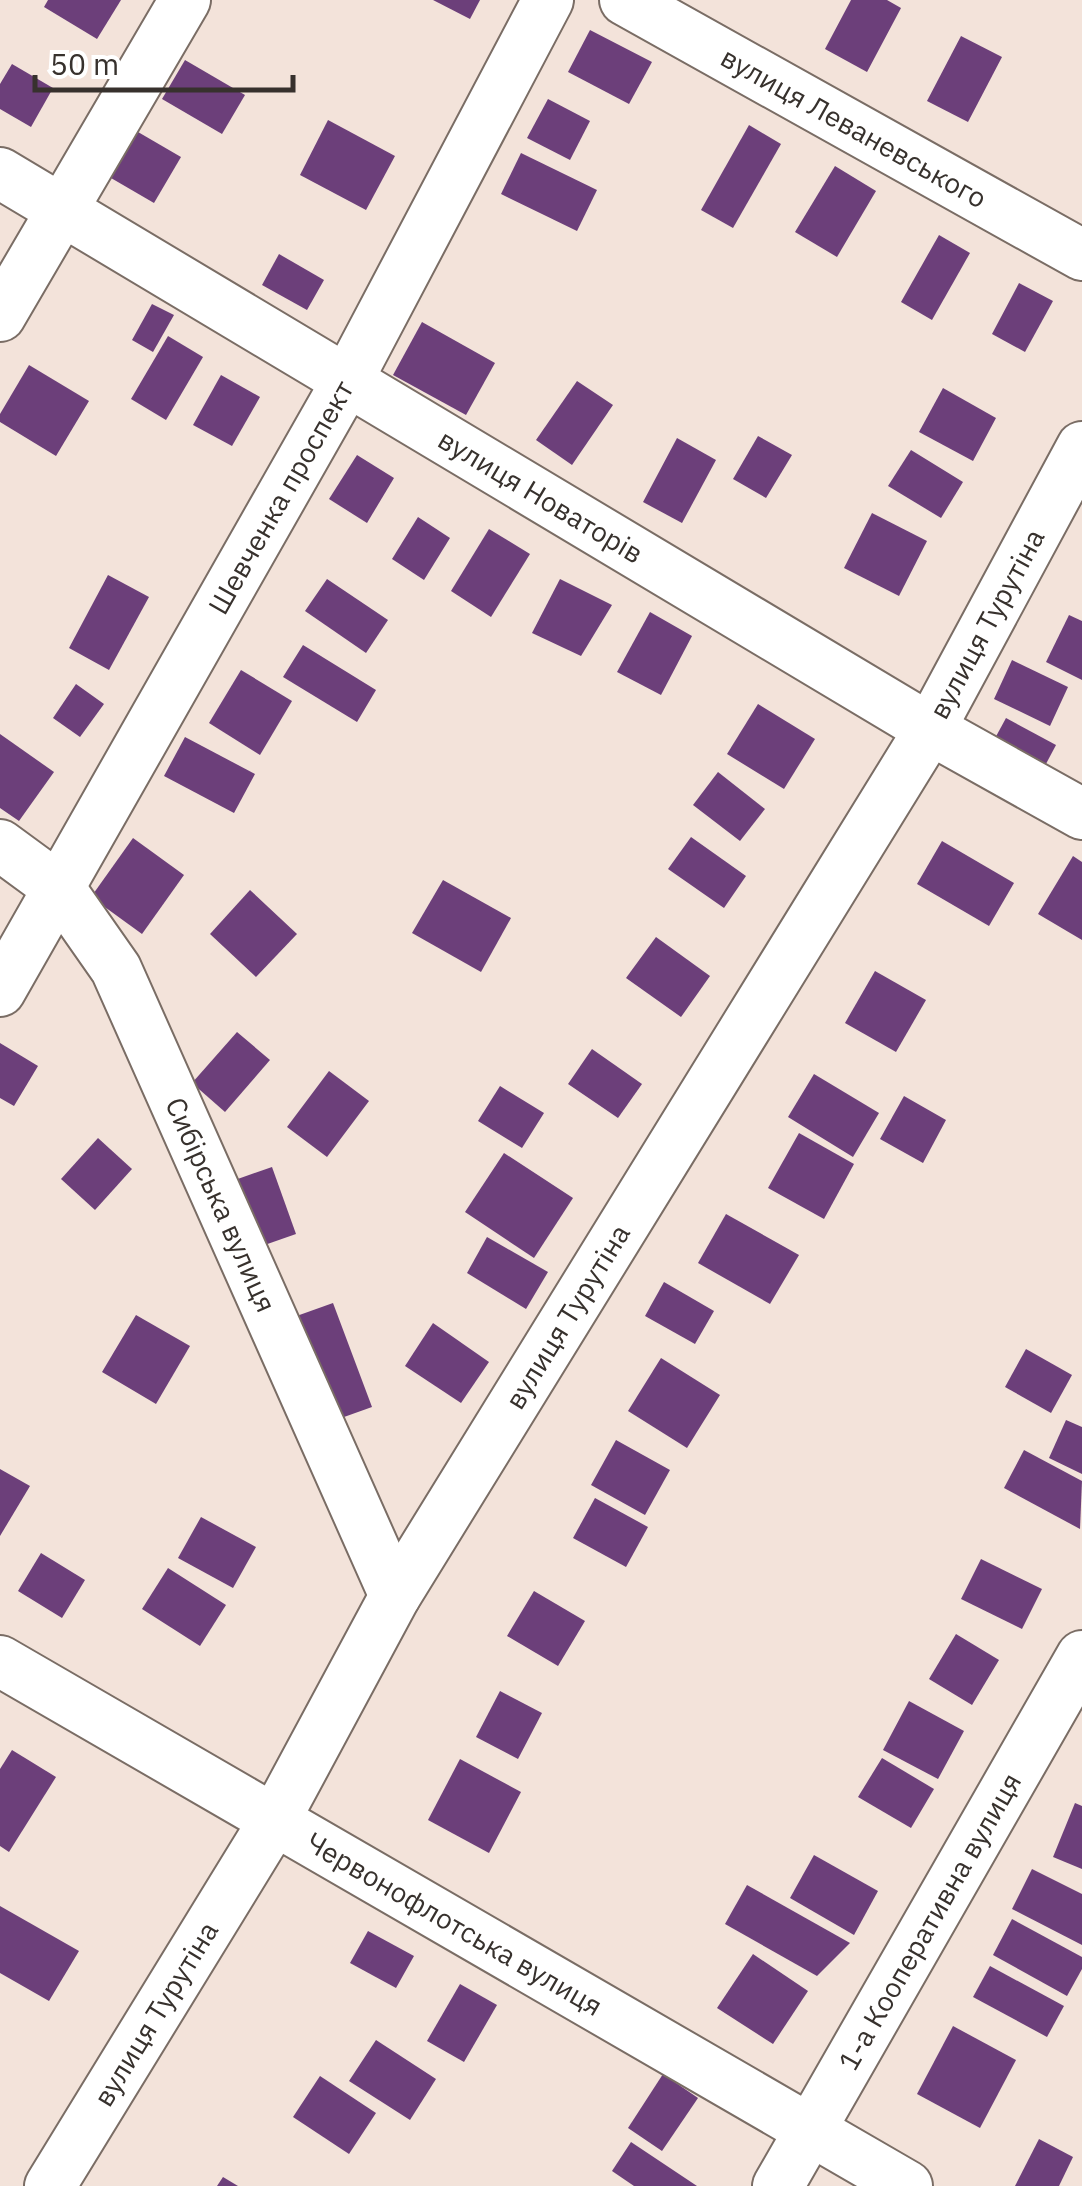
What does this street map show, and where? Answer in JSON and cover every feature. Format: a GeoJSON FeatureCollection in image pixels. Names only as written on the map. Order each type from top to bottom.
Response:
{"type":"FeatureCollection","features":[{"type":"Feature","properties":{"kind":"street"},"geometry":{"type":"LineString","coordinates":[[0,316],[185,0]]}},
{"type":"Feature","properties":{"kind":"street","name":"Шевченка проспект"},"geometry":{"type":"LineString","coordinates":[[0,990],[347,380],[548,0]]}},
{"type":"Feature","properties":{"kind":"street","name":"вулиця Леваневського"},"geometry":{"type":"LineString","coordinates":[[625,0],[1082,255]]}},
{"type":"Feature","properties":{"kind":"street","name":"вулиця Новаторів"},"geometry":{"type":"LineString","coordinates":[[0,173],[930,729],[1082,814]]}},
{"type":"Feature","properties":{"kind":"street","name":"вулиця Турутіна"},"geometry":{"type":"LineString","coordinates":[[50,2186],[274,1822],[394,1596],[930,729],[1082,447]]}},
{"type":"Feature","properties":{"kind":"street","name":"Сибірська вулиця"},"geometry":{"type":"LineString","coordinates":[[0,844],[60,889],[116,969],[394,1596]]}},
{"type":"Feature","properties":{"kind":"street","name":"1-а Кооперативна вулиця"},"geometry":{"type":"LineString","coordinates":[[778,2186],[1082,1656]]}},
{"type":"Feature","properties":{"kind":"street","name":"Червонофлотська вулиця"},"geometry":{"type":"LineString","coordinates":[[0,1661],[907,2186]]}},
{"type":"Feature","properties":{"kind":"building"},"geometry":{"type":"Polygon","coordinates":[[[48,0],[121,0],[97,39],[44,7],[48,0]]]}},
{"type":"Feature","properties":{"kind":"building"},"geometry":{"type":"Polygon","coordinates":[[[433,0],[480,0],[470,19],[433,0]]]}},
{"type":"Feature","properties":{"kind":"building"},"geometry":{"type":"Polygon","coordinates":[[[851,0],[887,0],[901,8],[867,72],[825,49],[851,0]]]}},
{"type":"Feature","properties":{"kind":"building"},"geometry":{"type":"Polygon","coordinates":[[[590,30],[652,62],[629,104],[568,72],[590,30]]]}},
{"type":"Feature","properties":{"kind":"building"},"geometry":{"type":"Polygon","coordinates":[[[961,36],[1002,57],[968,122],[927,101],[961,36]]]}},
{"type":"Feature","properties":{"kind":"building"},"geometry":{"type":"Polygon","coordinates":[[[185,60],[245,95],[222,134],[162,99],[185,60]]]}},
{"type":"Feature","properties":{"kind":"building"},"geometry":{"type":"Polygon","coordinates":[[[12,64],[53,88],[31,127],[0,109],[0,84],[12,64]]]}},
{"type":"Feature","properties":{"kind":"building"},"geometry":{"type":"Polygon","coordinates":[[[548,99],[590,121],[570,160],[527,138],[548,99]]]}},
{"type":"Feature","properties":{"kind":"building"},"geometry":{"type":"Polygon","coordinates":[[[328,120],[395,156],[366,210],[300,175],[328,120]]]}},
{"type":"Feature","properties":{"kind":"building"},"geometry":{"type":"Polygon","coordinates":[[[749,125],[781,144],[733,228],[701,210],[749,125]]]}},
{"type":"Feature","properties":{"kind":"building"},"geometry":{"type":"Polygon","coordinates":[[[138,132],[181,157],[154,203],[111,178],[138,132]]]}},
{"type":"Feature","properties":{"kind":"building"},"geometry":{"type":"Polygon","coordinates":[[[521,153],[597,190],[577,231],[501,194],[521,153]]]}},
{"type":"Feature","properties":{"kind":"building"},"geometry":{"type":"Polygon","coordinates":[[[835,166],[876,191],[837,257],[795,232],[835,166]]]}},
{"type":"Feature","properties":{"kind":"building"},"geometry":{"type":"Polygon","coordinates":[[[939,235],[970,253],[932,320],[901,302],[939,235]]]}},
{"type":"Feature","properties":{"kind":"building"},"geometry":{"type":"Polygon","coordinates":[[[279,254],[324,280],[307,310],[262,285],[279,254]]]}},
{"type":"Feature","properties":{"kind":"building"},"geometry":{"type":"Polygon","coordinates":[[[1019,283],[1053,301],[1025,352],[992,334],[1019,283]]]}},
{"type":"Feature","properties":{"kind":"building"},"geometry":{"type":"Polygon","coordinates":[[[152,304],[174,315],[153,352],[132,340],[152,304]]]}},
{"type":"Feature","properties":{"kind":"building"},"geometry":{"type":"Polygon","coordinates":[[[422,322],[495,363],[466,415],[393,375],[422,322]]]}},
{"type":"Feature","properties":{"kind":"building"},"geometry":{"type":"Polygon","coordinates":[[[168,336],[203,357],[166,420],[131,399],[168,336]]]}},
{"type":"Feature","properties":{"kind":"building"},"geometry":{"type":"Polygon","coordinates":[[[29,365],[89,401],[56,456],[0,422],[0,414],[29,365]]]}},
{"type":"Feature","properties":{"kind":"building"},"geometry":{"type":"Polygon","coordinates":[[[221,375],[260,397],[232,446],[193,425],[221,375]]]}},
{"type":"Feature","properties":{"kind":"building"},"geometry":{"type":"Polygon","coordinates":[[[577,381],[613,405],[572,465],[536,440],[577,381]]]}},
{"type":"Feature","properties":{"kind":"building"},"geometry":{"type":"Polygon","coordinates":[[[943,388],[996,418],[973,461],[919,432],[943,388]]]}},
{"type":"Feature","properties":{"kind":"building"},"geometry":{"type":"Polygon","coordinates":[[[758,436],[792,455],[766,498],[733,479],[758,436]]]}},
{"type":"Feature","properties":{"kind":"building"},"geometry":{"type":"Polygon","coordinates":[[[677,438],[716,460],[682,523],[643,502],[677,438]]]}},
{"type":"Feature","properties":{"kind":"building"},"geometry":{"type":"Polygon","coordinates":[[[911,450],[963,482],[941,518],[888,486],[911,450]]]}},
{"type":"Feature","properties":{"kind":"building"},"geometry":{"type":"Polygon","coordinates":[[[357,455],[394,478],[367,523],[329,499],[357,455]]]}},
{"type":"Feature","properties":{"kind":"building"},"geometry":{"type":"Polygon","coordinates":[[[872,513],[927,541],[899,596],[844,568],[872,513]]]}},
{"type":"Feature","properties":{"kind":"building"},"geometry":{"type":"Polygon","coordinates":[[[418,517],[450,538],[424,580],[392,559],[418,517]]]}},
{"type":"Feature","properties":{"kind":"building"},"geometry":{"type":"Polygon","coordinates":[[[489,529],[530,554],[491,617],[451,591],[489,529]]]}},
{"type":"Feature","properties":{"kind":"building"},"geometry":{"type":"Polygon","coordinates":[[[108,575],[149,597],[109,670],[69,648],[108,575]]]}},
{"type":"Feature","properties":{"kind":"building"},"geometry":{"type":"Polygon","coordinates":[[[327,579],[388,620],[366,653],[305,611],[327,579]]]}},
{"type":"Feature","properties":{"kind":"building"},"geometry":{"type":"Polygon","coordinates":[[[560,579],[612,605],[581,656],[532,633],[560,579]]]}},
{"type":"Feature","properties":{"kind":"building"},"geometry":{"type":"Polygon","coordinates":[[[650,612],[692,636],[661,695],[617,672],[650,612]]]}},
{"type":"Feature","properties":{"kind":"building"},"geometry":{"type":"Polygon","coordinates":[[[1069,615],[1082,621],[1082,680],[1046,662],[1069,615]]]}},
{"type":"Feature","properties":{"kind":"building"},"geometry":{"type":"Polygon","coordinates":[[[303,645],[376,690],[357,722],[283,677],[303,645]]]}},
{"type":"Feature","properties":{"kind":"building"},"geometry":{"type":"Polygon","coordinates":[[[1012,660],[1068,687],[1050,726],[994,699],[1012,660]]]}},
{"type":"Feature","properties":{"kind":"building"},"geometry":{"type":"Polygon","coordinates":[[[241,670],[292,701],[260,755],[209,723],[241,670]]]}},
{"type":"Feature","properties":{"kind":"building"},"geometry":{"type":"Polygon","coordinates":[[[76,684],[104,704],[80,737],[53,718],[76,684]]]}},
{"type":"Feature","properties":{"kind":"building"},"geometry":{"type":"Polygon","coordinates":[[[758,704],[815,739],[784,789],[727,754],[758,704]]]}},
{"type":"Feature","properties":{"kind":"building"},"geometry":{"type":"Polygon","coordinates":[[[1006,718],[1056,745],[1038,779],[987,753],[1006,718]]]}},
{"type":"Feature","properties":{"kind":"building"},"geometry":{"type":"Polygon","coordinates":[[[0,734],[54,772],[19,821],[0,808],[0,734]]]}},
{"type":"Feature","properties":{"kind":"building"},"geometry":{"type":"Polygon","coordinates":[[[185,737],[255,774],[234,813],[164,776],[185,737]]]}},
{"type":"Feature","properties":{"kind":"building"},"geometry":{"type":"Polygon","coordinates":[[[718,772],[765,809],[740,841],[693,805],[718,772]]]}},
{"type":"Feature","properties":{"kind":"building"},"geometry":{"type":"Polygon","coordinates":[[[691,837],[746,876],[724,908],[668,869],[691,837]]]}},
{"type":"Feature","properties":{"kind":"building"},"geometry":{"type":"Polygon","coordinates":[[[133,838],[184,875],[142,934],[91,897],[133,838]]]}},
{"type":"Feature","properties":{"kind":"building"},"geometry":{"type":"Polygon","coordinates":[[[942,841],[1014,883],[989,926],[917,884],[942,841]]]}},
{"type":"Feature","properties":{"kind":"building"},"geometry":{"type":"Polygon","coordinates":[[[1073,856],[1082,862],[1082,940],[1038,914],[1073,856]]]}},
{"type":"Feature","properties":{"kind":"building"},"geometry":{"type":"Polygon","coordinates":[[[443,880],[511,918],[481,972],[412,933],[443,880]]]}},
{"type":"Feature","properties":{"kind":"building"},"geometry":{"type":"Polygon","coordinates":[[[250,890],[297,934],[256,977],[210,934],[250,890]]]}},
{"type":"Feature","properties":{"kind":"building"},"geometry":{"type":"Polygon","coordinates":[[[656,937],[710,976],[681,1017],[626,978],[656,937]]]}},
{"type":"Feature","properties":{"kind":"building"},"geometry":{"type":"Polygon","coordinates":[[[875,971],[926,1000],[896,1052],[845,1023],[875,971]]]}},
{"type":"Feature","properties":{"kind":"building"},"geometry":{"type":"Polygon","coordinates":[[[237,1032],[270,1060],[225,1112],[192,1083],[237,1032]]]}},
{"type":"Feature","properties":{"kind":"building"},"geometry":{"type":"Polygon","coordinates":[[[0,1043],[38,1066],[14,1106],[0,1098],[0,1043]]]}},
{"type":"Feature","properties":{"kind":"building"},"geometry":{"type":"Polygon","coordinates":[[[592,1049],[642,1084],[618,1118],[568,1084],[592,1049]]]}},
{"type":"Feature","properties":{"kind":"building"},"geometry":{"type":"Polygon","coordinates":[[[329,1071],[369,1101],[327,1157],[287,1127],[329,1071]]]}},
{"type":"Feature","properties":{"kind":"building"},"geometry":{"type":"Polygon","coordinates":[[[814,1074],[879,1113],[853,1157],[788,1117],[814,1074]]]}},
{"type":"Feature","properties":{"kind":"building"},"geometry":{"type":"Polygon","coordinates":[[[500,1086],[544,1113],[522,1148],[478,1121],[500,1086]]]}},
{"type":"Feature","properties":{"kind":"building"},"geometry":{"type":"Polygon","coordinates":[[[904,1096],[946,1120],[923,1163],[880,1139],[904,1096]]]}},
{"type":"Feature","properties":{"kind":"building"},"geometry":{"type":"Polygon","coordinates":[[[799,1133],[854,1164],[824,1219],[768,1188],[799,1133]]]}},
{"type":"Feature","properties":{"kind":"building"},"geometry":{"type":"Polygon","coordinates":[[[98,1138],[132,1169],[95,1210],[61,1179],[98,1138]]]}},
{"type":"Feature","properties":{"kind":"building"},"geometry":{"type":"Polygon","coordinates":[[[504,1153],[573,1198],[534,1258],[465,1212],[504,1153]]]}},
{"type":"Feature","properties":{"kind":"building"},"geometry":{"type":"Polygon","coordinates":[[[272,1167],[296,1234],[256,1248],[232,1181],[272,1167]]]}},
{"type":"Feature","properties":{"kind":"building"},"geometry":{"type":"Polygon","coordinates":[[[726,1214],[799,1255],[770,1304],[698,1263],[726,1214]]]}},
{"type":"Feature","properties":{"kind":"building"},"geometry":{"type":"Polygon","coordinates":[[[487,1237],[548,1272],[526,1309],[467,1273],[487,1237]]]}},
{"type":"Feature","properties":{"kind":"building"},"geometry":{"type":"Polygon","coordinates":[[[664,1282],[714,1311],[695,1344],[645,1316],[664,1282]]]}},
{"type":"Feature","properties":{"kind":"building"},"geometry":{"type":"Polygon","coordinates":[[[333,1303],[372,1407],[330,1422],[291,1318],[333,1303]]]}},
{"type":"Feature","properties":{"kind":"building"},"geometry":{"type":"Polygon","coordinates":[[[136,1315],[190,1346],[156,1404],[102,1372],[136,1315]]]}},
{"type":"Feature","properties":{"kind":"building"},"geometry":{"type":"Polygon","coordinates":[[[433,1323],[489,1362],[461,1403],[405,1366],[433,1323]]]}},
{"type":"Feature","properties":{"kind":"building"},"geometry":{"type":"Polygon","coordinates":[[[1026,1349],[1072,1375],[1051,1413],[1005,1387],[1026,1349]]]}},
{"type":"Feature","properties":{"kind":"building"},"geometry":{"type":"Polygon","coordinates":[[[661,1358],[720,1395],[687,1448],[628,1411],[661,1358]]]}},
{"type":"Feature","properties":{"kind":"building"},"geometry":{"type":"Polygon","coordinates":[[[1066,1420],[1082,1427],[1082,1474],[1049,1458],[1066,1420]]]}},
{"type":"Feature","properties":{"kind":"building"},"geometry":{"type":"Polygon","coordinates":[[[616,1440],[670,1470],[645,1515],[591,1485],[616,1440]]]}},
{"type":"Feature","properties":{"kind":"building"},"geometry":{"type":"Polygon","coordinates":[[[1024,1450],[1082,1481],[1080,1529],[1004,1488],[1024,1450]]]}},
{"type":"Feature","properties":{"kind":"building"},"geometry":{"type":"Polygon","coordinates":[[[0,1469],[30,1486],[0,1536],[0,1469]]]}},
{"type":"Feature","properties":{"kind":"building"},"geometry":{"type":"Polygon","coordinates":[[[595,1498],[648,1527],[626,1567],[573,1538],[595,1498]]]}},
{"type":"Feature","properties":{"kind":"building"},"geometry":{"type":"Polygon","coordinates":[[[201,1517],[256,1547],[233,1588],[178,1558],[201,1517]]]}},
{"type":"Feature","properties":{"kind":"building"},"geometry":{"type":"Polygon","coordinates":[[[41,1553],[85,1580],[62,1618],[18,1591],[41,1553]]]}},
{"type":"Feature","properties":{"kind":"building"},"geometry":{"type":"Polygon","coordinates":[[[981,1559],[1042,1589],[1022,1629],[961,1599],[981,1559]]]}},
{"type":"Feature","properties":{"kind":"building"},"geometry":{"type":"Polygon","coordinates":[[[168,1568],[226,1605],[200,1646],[142,1609],[168,1568]]]}},
{"type":"Feature","properties":{"kind":"building"},"geometry":{"type":"Polygon","coordinates":[[[534,1591],[585,1621],[558,1666],[507,1636],[534,1591]]]}},
{"type":"Feature","properties":{"kind":"building"},"geometry":{"type":"Polygon","coordinates":[[[956,1634],[999,1660],[972,1705],[929,1679],[956,1634]]]}},
{"type":"Feature","properties":{"kind":"building"},"geometry":{"type":"Polygon","coordinates":[[[500,1691],[542,1713],[518,1759],[476,1737],[500,1691]]]}},
{"type":"Feature","properties":{"kind":"building"},"geometry":{"type":"Polygon","coordinates":[[[909,1701],[964,1731],[938,1779],[883,1750],[909,1701]]]}},
{"type":"Feature","properties":{"kind":"building"},"geometry":{"type":"Polygon","coordinates":[[[12,1750],[56,1777],[9,1852],[0,1846],[0,1769],[12,1750]]]}},
{"type":"Feature","properties":{"kind":"building"},"geometry":{"type":"Polygon","coordinates":[[[882,1758],[934,1789],[911,1828],[858,1797],[882,1758]]]}},
{"type":"Feature","properties":{"kind":"building"},"geometry":{"type":"Polygon","coordinates":[[[460,1759],[521,1792],[489,1853],[428,1820],[460,1759]]]}},
{"type":"Feature","properties":{"kind":"building"},"geometry":{"type":"Polygon","coordinates":[[[1075,1803],[1082,1806],[1082,1869],[1053,1857],[1075,1803]]]}},
{"type":"Feature","properties":{"kind":"building"},"geometry":{"type":"Polygon","coordinates":[[[814,1855],[878,1891],[854,1935],[790,1898],[814,1855]]]}},
{"type":"Feature","properties":{"kind":"building"},"geometry":{"type":"Polygon","coordinates":[[[1032,1869],[1082,1894],[1082,1945],[1012,1909],[1032,1869]]]}},
{"type":"Feature","properties":{"kind":"building"},"geometry":{"type":"Polygon","coordinates":[[[747,1885],[850,1943],[817,1976],[725,1924],[747,1885]]]}},
{"type":"Feature","properties":{"kind":"building"},"geometry":{"type":"Polygon","coordinates":[[[0,1906],[79,1951],[49,2001],[0,1973],[0,1906]]]}},
{"type":"Feature","properties":{"kind":"building"},"geometry":{"type":"Polygon","coordinates":[[[1012,1919],[1082,1957],[1082,1969],[1067,1996],[993,1955],[1012,1919]]]}},
{"type":"Feature","properties":{"kind":"building"},"geometry":{"type":"Polygon","coordinates":[[[368,1931],[414,1956],[396,1988],[350,1963],[368,1931]]]}},
{"type":"Feature","properties":{"kind":"building"},"geometry":{"type":"Polygon","coordinates":[[[753,1954],[808,1991],[773,2044],[717,2008],[753,1954]]]}},
{"type":"Feature","properties":{"kind":"building"},"geometry":{"type":"Polygon","coordinates":[[[990,1966],[1064,2006],[1047,2037],[973,1997],[990,1966]]]}},
{"type":"Feature","properties":{"kind":"building"},"geometry":{"type":"Polygon","coordinates":[[[460,1984],[497,2005],[464,2062],[427,2041],[460,1984]]]}},
{"type":"Feature","properties":{"kind":"building"},"geometry":{"type":"Polygon","coordinates":[[[953,2026],[1016,2060],[980,2128],[917,2094],[953,2026]]]}},
{"type":"Feature","properties":{"kind":"building"},"geometry":{"type":"Polygon","coordinates":[[[376,2040],[436,2079],[410,2120],[349,2081],[376,2040]]]}},
{"type":"Feature","properties":{"kind":"building"},"geometry":{"type":"Polygon","coordinates":[[[663,2074],[698,2098],[662,2151],[628,2128],[663,2074]]]}},
{"type":"Feature","properties":{"kind":"building"},"geometry":{"type":"Polygon","coordinates":[[[320,2076],[376,2113],[349,2154],[293,2117],[320,2076]]]}},
{"type":"Feature","properties":{"kind":"building"},"geometry":{"type":"Polygon","coordinates":[[[1039,2139],[1073,2157],[1059,2186],[1015,2186],[1039,2139]]]}},
{"type":"Feature","properties":{"kind":"building"},"geometry":{"type":"Polygon","coordinates":[[[631,2142],[697,2186],[634,2186],[612,2171],[631,2142]]]}},
{"type":"Feature","properties":{"kind":"building"},"geometry":{"type":"Polygon","coordinates":[[[223,2177],[238,2186],[217,2186],[223,2177]]]}}]}
